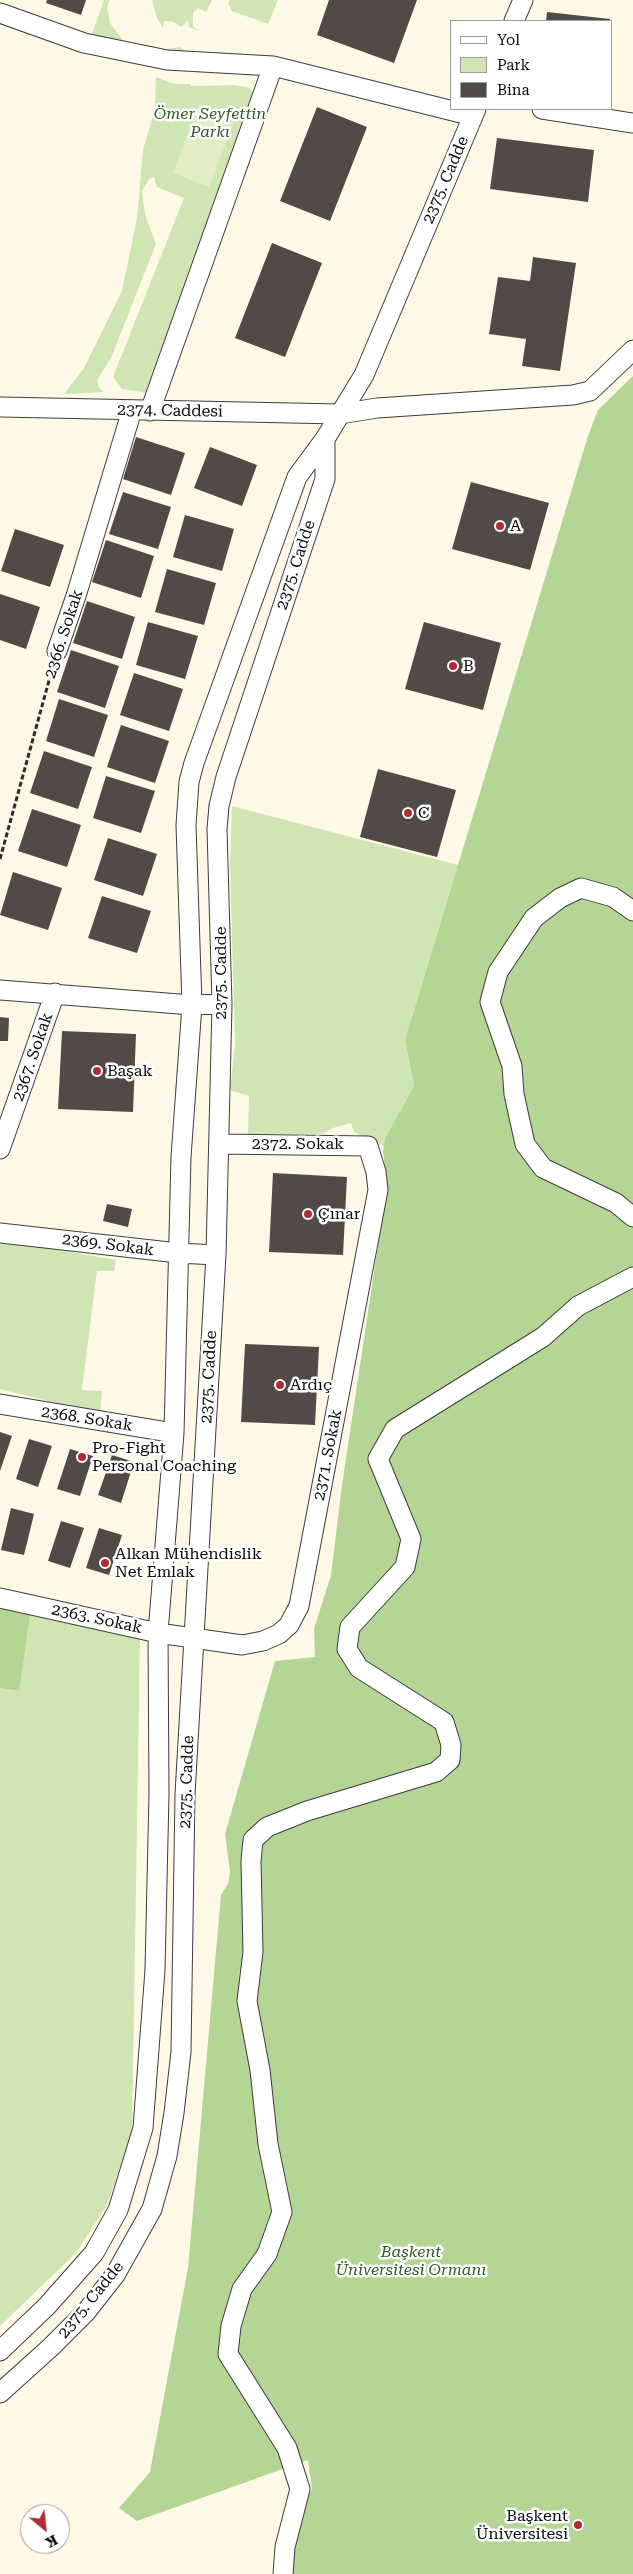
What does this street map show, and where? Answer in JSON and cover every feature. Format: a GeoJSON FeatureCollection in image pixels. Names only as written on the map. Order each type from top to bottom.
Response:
{"type":"FeatureCollection","features":[{"type":"Feature","properties":{"kind":"street"},"geometry":{"type":"LineString","coordinates":[[514,20],[523,0]]}},
{"type":"Feature","properties":{"kind":"street"},"geometry":{"type":"LineString","coordinates":[[0,13],[84,43],[167,60],[273,66],[450,107]]}},
{"type":"Feature","properties":{"kind":"street"},"geometry":{"type":"LineString","coordinates":[[150,411],[273,66]]}},
{"type":"Feature","properties":{"kind":"street"},"geometry":{"type":"LineString","coordinates":[[548,110],[633,123]]}},
{"type":"Feature","properties":{"kind":"street","name":"2375. Cadde"},"geometry":{"type":"LineString","coordinates":[[0,2351],[47,2306],[94,2253],[118,2210],[143,2128],[155,1970],[159,1794],[158,1633],[174,1433],[181,1157],[192,1005],[186,825],[189,782],[194,763],[297,476],[325,439],[364,376],[474,112]]}},
{"type":"Feature","properties":{"kind":"street","name":"2374. Caddesi"},"geometry":{"type":"LineString","coordinates":[[0,407],[340,414],[377,408],[584,394],[633,350]]}},
{"type":"Feature","properties":{"kind":"street","name":"2366. Sokak"},"geometry":{"type":"LineString","coordinates":[[57,651],[76,596],[132,410]]}},
{"type":"Feature","properties":{"kind":"street","name":"2375. Cadde"},"geometry":{"type":"LineString","coordinates":[[0,2393],[86,2312],[115,2275],[152,2209],[161,2181],[174,2113],[181,2052],[185,1794],[216,1255],[222,1004],[216,828],[219,806],[324,480],[325,439]]}},
{"type":"Feature","properties":{"kind":"street"},"geometry":{"type":"LineString","coordinates":[[633,911],[613,897],[581,888],[560,898],[534,918],[503,964],[498,972],[490,1002],[512,1066],[514,1094],[525,1144],[543,1168],[616,1203],[633,1217]]}},
{"type":"Feature","properties":{"kind":"street"},"geometry":{"type":"LineString","coordinates":[[0,990],[192,1005],[222,1004]]}},
{"type":"Feature","properties":{"kind":"street","name":"2367. Sokak"},"geometry":{"type":"LineString","coordinates":[[0,1149],[55,993]]}},
{"type":"Feature","properties":{"kind":"street","name":"2372. Sokak"},"geometry":{"type":"LineString","coordinates":[[219,1144],[354,1144],[368,1146],[372,1154]]}},
{"type":"Feature","properties":{"kind":"street","name":"2371. Sokak"},"geometry":{"type":"LineString","coordinates":[[194,1637],[242,1645],[263,1641],[279,1634],[289,1624],[299,1606],[378,1190],[372,1154]]}},
{"type":"Feature","properties":{"kind":"street","name":"2369. Sokak"},"geometry":{"type":"LineString","coordinates":[[0,1233],[178,1253],[216,1255]]}},
{"type":"Feature","properties":{"kind":"street"},"geometry":{"type":"LineString","coordinates":[[283,2574],[285,2547],[300,2489],[287,2448],[228,2354],[231,2326],[242,2289],[267,2254],[282,2212],[268,2144],[260,2070],[247,2001],[253,1952],[250,1861],[253,1840],[267,1827],[307,1810],[436,1772],[450,1760],[451,1744],[444,1722],[359,1668],[347,1649],[350,1627],[405,1568],[411,1539],[378,1459],[395,1429],[543,1337],[578,1306],[633,1277]]}},
{"type":"Feature","properties":{"kind":"street","name":"2368. Sokak"},"geometry":{"type":"LineString","coordinates":[[0,1404],[174,1433]]}},
{"type":"Feature","properties":{"kind":"street","name":"2363. Sokak"},"geometry":{"type":"LineString","coordinates":[[0,1598],[158,1633],[194,1637]]}},
{"type":"Feature","properties":{"kind":"path","name":"2366. Sokak"},"geometry":{"type":"LineString","coordinates":[[0,858],[57,651]]}},
{"type":"Feature","properties":{"kind":"green space"},"geometry":{"type":"Polygon","coordinates":[[[104,0],[110,0],[107,7],[110,23],[124,42],[154,51],[180,47],[192,55],[173,56],[103,42],[91,37],[104,0]]]}},
{"type":"Feature","properties":{"kind":"green space"},"geometry":{"type":"Polygon","coordinates":[[[152,0],[212,0],[206,12],[198,8],[193,13],[193,26],[199,31],[189,27],[188,20],[181,27],[174,22],[164,21],[163,28],[157,18],[152,0]]]}},
{"type":"Feature","properties":{"kind":"green space"},"geometry":{"type":"Polygon","coordinates":[[[230,0],[278,0],[268,24],[232,11],[228,3],[230,0]]]}},
{"type":"Feature","properties":{"kind":"green space","name":"Ömer Seyfettin Parkı"},"geometry":{"type":"Polygon","coordinates":[[[156,77],[174,84],[191,84],[191,86],[236,85],[249,88],[257,97],[149,393],[122,389],[113,377],[184,198],[157,187],[154,177],[149,179],[142,191],[145,215],[156,244],[111,358],[97,380],[99,388],[104,392],[64,394],[84,368],[122,291],[137,218],[143,150],[155,109],[156,77]]]}},
{"type":"Feature","properties":{"kind":"green space"},"geometry":{"type":"Polygon","coordinates":[[[199,104],[235,119],[209,187],[173,173],[199,104]]]}},
{"type":"Feature","properties":{"kind":"green space","name":"Başkent Üniversitesi Ormanı"},"geometry":{"type":"Polygon","coordinates":[[[633,376],[633,2574],[290,2574],[292,2551],[302,2508],[312,2489],[308,2460],[137,2521],[119,2508],[150,2472],[188,2268],[221,1895],[228,1884],[230,1872],[225,1834],[275,1661],[315,1657],[314,1629],[331,1575],[342,1485],[387,1186],[383,1151],[385,1138],[414,1086],[405,1040],[588,436],[598,410],[633,376]]]}},
{"type":"Feature","properties":{"kind":"green space"},"geometry":{"type":"Polygon","coordinates":[[[232,806],[458,865],[405,1040],[414,1086],[385,1138],[384,1146],[354,1132],[351,1123],[333,1128],[323,1134],[248,1134],[249,1096],[230,1090],[235,1044],[230,863],[232,806]]]}},
{"type":"Feature","properties":{"kind":"green space"},"geometry":{"type":"Polygon","coordinates":[[[0,1239],[116,1260],[114,1271],[97,1271],[82,1390],[102,1391],[100,1414],[0,1389],[0,1239]]]}},
{"type":"Feature","properties":{"kind":"green space"},"geometry":{"type":"Polygon","coordinates":[[[0,1605],[31,1609],[19,1691],[0,1688],[0,1605]]]}},
{"type":"Feature","properties":{"kind":"green space"},"geometry":{"type":"Polygon","coordinates":[[[31,1609],[140,1637],[132,2133],[107,2205],[76,2253],[0,2326],[0,1688],[18,1691],[31,1609]]]}},
{"type":"Feature","properties":{"kind":"building"},"geometry":{"type":"Polygon","coordinates":[[[47,0],[86,0],[81,15],[46,3],[47,0]]]}},
{"type":"Feature","properties":{"kind":"building"},"geometry":{"type":"Polygon","coordinates":[[[329,0],[417,0],[394,63],[317,35],[329,0]]]}},
{"type":"Feature","properties":{"kind":"building"},"geometry":{"type":"Polygon","coordinates":[[[547,12],[610,19],[610,20],[546,20],[547,12]]]}},
{"type":"Feature","properties":{"kind":"building"},"geometry":{"type":"Polygon","coordinates":[[[317,107],[367,127],[330,221],[280,201],[317,107]]]}},
{"type":"Feature","properties":{"kind":"building"},"geometry":{"type":"Polygon","coordinates":[[[497,138],[594,150],[588,202],[490,189],[497,138]]]}},
{"type":"Feature","properties":{"kind":"building"},"geometry":{"type":"Polygon","coordinates":[[[272,243],[322,263],[285,357],[235,338],[272,243]]]}},
{"type":"Feature","properties":{"kind":"building"},"geometry":{"type":"Polygon","coordinates":[[[533,257],[576,263],[560,371],[522,366],[526,339],[489,334],[498,277],[530,281],[533,257]]]}},
{"type":"Feature","properties":{"kind":"building"},"geometry":{"type":"Polygon","coordinates":[[[136,437],[185,453],[171,495],[123,479],[136,437]]]}},
{"type":"Feature","properties":{"kind":"building"},"geometry":{"type":"Polygon","coordinates":[[[210,447],[257,465],[242,506],[194,488],[210,447]]]}},
{"type":"Feature","properties":{"kind":"building","name":"A"},"geometry":{"type":"Polygon","coordinates":[[[471,482],[549,503],[530,570],[452,549],[471,482]]]}},
{"type":"Feature","properties":{"kind":"building"},"geometry":{"type":"Polygon","coordinates":[[[123,492],[171,507],[158,549],[109,534],[123,492]]]}},
{"type":"Feature","properties":{"kind":"building"},"geometry":{"type":"Polygon","coordinates":[[[185,515],[234,529],[222,571],[173,557],[185,515]]]}},
{"type":"Feature","properties":{"kind":"building"},"geometry":{"type":"Polygon","coordinates":[[[15,529],[64,545],[50,587],[1,571],[15,529]]]}},
{"type":"Feature","properties":{"kind":"building"},"geometry":{"type":"Polygon","coordinates":[[[106,540],[154,556],[141,598],[92,582],[106,540]]]}},
{"type":"Feature","properties":{"kind":"building"},"geometry":{"type":"Polygon","coordinates":[[[167,569],[216,583],[204,625],[155,612],[167,569]]]}},
{"type":"Feature","properties":{"kind":"building"},"geometry":{"type":"Polygon","coordinates":[[[0,594],[40,607],[26,649],[0,640],[0,594]]]}},
{"type":"Feature","properties":{"kind":"building"},"geometry":{"type":"Polygon","coordinates":[[[87,601],[135,617],[122,659],[73,643],[87,601]]]}},
{"type":"Feature","properties":{"kind":"building"},"geometry":{"type":"Polygon","coordinates":[[[148,622],[198,636],[185,679],[136,665],[148,622]]]}},
{"type":"Feature","properties":{"kind":"building","name":"B"},"geometry":{"type":"Polygon","coordinates":[[[424,622],[501,643],[483,710],[405,689],[424,622]]]}},
{"type":"Feature","properties":{"kind":"building"},"geometry":{"type":"Polygon","coordinates":[[[71,650],[119,666],[105,708],[57,692],[71,650]]]}},
{"type":"Feature","properties":{"kind":"building"},"geometry":{"type":"Polygon","coordinates":[[[134,673],[183,689],[169,731],[120,715],[134,673]]]}},
{"type":"Feature","properties":{"kind":"building"},"geometry":{"type":"Polygon","coordinates":[[[59,699],[108,715],[94,757],[46,741],[59,699]]]}},
{"type":"Feature","properties":{"kind":"building"},"geometry":{"type":"Polygon","coordinates":[[[121,725],[169,741],[155,783],[107,767],[121,725]]]}},
{"type":"Feature","properties":{"kind":"building"},"geometry":{"type":"Polygon","coordinates":[[[44,751],[92,767],[78,809],[30,793],[44,751]]]}},
{"type":"Feature","properties":{"kind":"building","name":"C"},"geometry":{"type":"Polygon","coordinates":[[[378,769],[456,790],[437,857],[360,837],[378,769]]]}},
{"type":"Feature","properties":{"kind":"building"},"geometry":{"type":"Polygon","coordinates":[[[106,776],[155,791],[141,833],[93,818],[106,776]]]}},
{"type":"Feature","properties":{"kind":"building"},"geometry":{"type":"Polygon","coordinates":[[[32,809],[81,825],[67,867],[18,851],[32,809]]]}},
{"type":"Feature","properties":{"kind":"building"},"geometry":{"type":"Polygon","coordinates":[[[108,838],[157,854],[143,896],[94,880],[108,838]]]}},
{"type":"Feature","properties":{"kind":"building"},"geometry":{"type":"Polygon","coordinates":[[[13,872],[62,888],[48,930],[0,915],[13,872]]]}},
{"type":"Feature","properties":{"kind":"building"},"geometry":{"type":"Polygon","coordinates":[[[102,896],[151,911],[137,953],[88,938],[102,896]]]}},
{"type":"Feature","properties":{"kind":"building"},"geometry":{"type":"Polygon","coordinates":[[[0,1017],[9,1018],[8,1041],[0,1041],[0,1017]]]}},
{"type":"Feature","properties":{"kind":"building","name":"Başak"},"geometry":{"type":"Polygon","coordinates":[[[62,1031],[136,1034],[133,1112],[58,1109],[62,1031]]]}},
{"type":"Feature","properties":{"kind":"building","name":"Çınar"},"geometry":{"type":"Polygon","coordinates":[[[273,1173],[347,1177],[343,1255],[269,1252],[273,1173]]]}},
{"type":"Feature","properties":{"kind":"building"},"geometry":{"type":"Polygon","coordinates":[[[107,1204],[132,1209],[128,1227],[103,1221],[107,1204]]]}},
{"type":"Feature","properties":{"kind":"building","name":"Ardıç"},"geometry":{"type":"Polygon","coordinates":[[[245,1344],[319,1347],[315,1425],[241,1422],[245,1344]]]}},
{"type":"Feature","properties":{"kind":"building"},"geometry":{"type":"Polygon","coordinates":[[[0,1432],[12,1436],[0,1471],[0,1432]]]}},
{"type":"Feature","properties":{"kind":"building"},"geometry":{"type":"Polygon","coordinates":[[[29,1439],[52,1446],[38,1487],[16,1479],[29,1439]]]}},
{"type":"Feature","properties":{"kind":"building"},"geometry":{"type":"Polygon","coordinates":[[[70,1449],[93,1456],[80,1496],[57,1489],[70,1449]]]}},
{"type":"Feature","properties":{"kind":"building"},"geometry":{"type":"Polygon","coordinates":[[[112,1455],[134,1462],[121,1503],[98,1495],[112,1455]]]}},
{"type":"Feature","properties":{"kind":"building"},"geometry":{"type":"Polygon","coordinates":[[[11,1508],[34,1514],[24,1555],[1,1550],[11,1508]]]}},
{"type":"Feature","properties":{"kind":"building"},"geometry":{"type":"Polygon","coordinates":[[[61,1521],[84,1528],[70,1568],[48,1561],[61,1521]]]}},
{"type":"Feature","properties":{"kind":"building"},"geometry":{"type":"Polygon","coordinates":[[[99,1528],[122,1535],[109,1575],[86,1568],[99,1528]]]}},
{"type":"Feature","properties":{"kind":"place","name":"A"},"geometry":{"type":"Point","coordinates":[500,526]}},
{"type":"Feature","properties":{"kind":"place","name":"B"},"geometry":{"type":"Point","coordinates":[453,666]}},
{"type":"Feature","properties":{"kind":"place","name":"C"},"geometry":{"type":"Point","coordinates":[408,813]}},
{"type":"Feature","properties":{"kind":"place","name":"Başak"},"geometry":{"type":"Point","coordinates":[97,1071]}},
{"type":"Feature","properties":{"kind":"place","name":"Çınar"},"geometry":{"type":"Point","coordinates":[308,1214]}},
{"type":"Feature","properties":{"kind":"place","name":"Ardıç"},"geometry":{"type":"Point","coordinates":[280,1385]}},
{"type":"Feature","properties":{"kind":"place","name":"Pro-Fight Personal Coaching"},"geometry":{"type":"Point","coordinates":[82,1457]}},
{"type":"Feature","properties":{"kind":"place","name":"Alkan Mühendislik Net Emlak"},"geometry":{"type":"Point","coordinates":[105,1563]}},
{"type":"Feature","properties":{"kind":"place","name":"Başkent Üniversitesi"},"geometry":{"type":"Point","coordinates":[578,2525]}}]}
